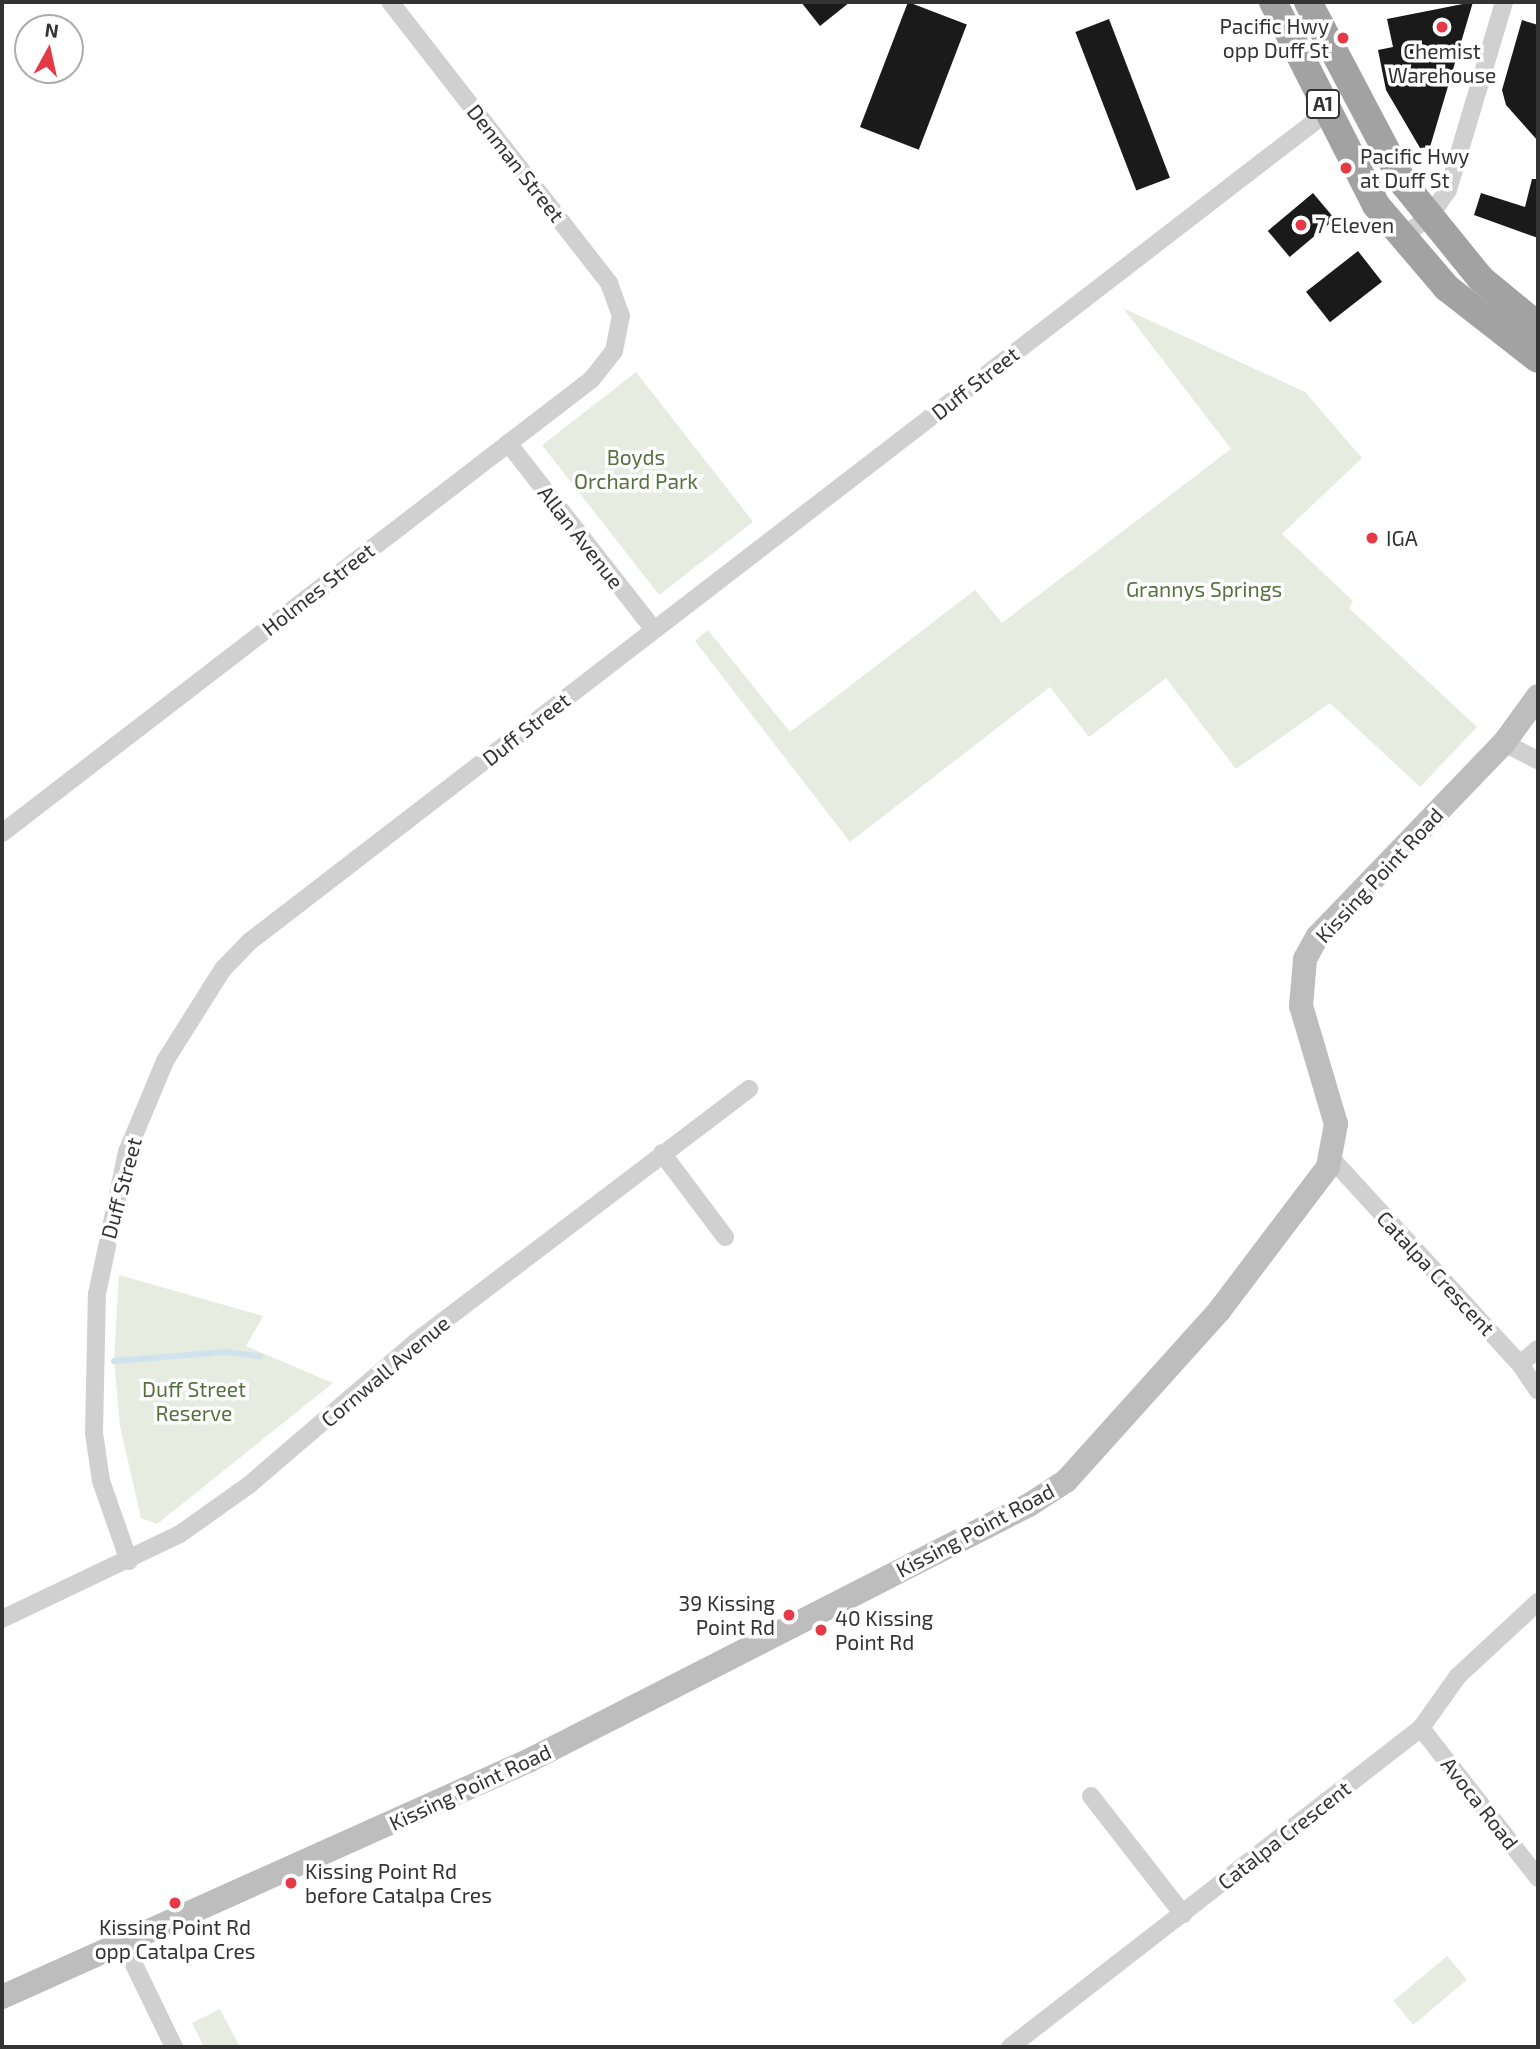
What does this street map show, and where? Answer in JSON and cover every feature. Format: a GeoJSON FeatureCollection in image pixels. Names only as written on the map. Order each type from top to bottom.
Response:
{"type":"FeatureCollection","features":[{"type":"Feature","properties":{"kind":"highway","name":"A1"},"geometry":{"type":"LineString","coordinates":[[1273,2],[1376,205],[1401,239],[1465,305],[1538,359]]}},
{"type":"Feature","properties":{"kind":"highway","name":"A1"},"geometry":{"type":"LineString","coordinates":[[1308,2],[1404,184],[1481,279],[1538,326]]}},
{"type":"Feature","properties":{"kind":"main road","name":"Kissing Point Road"},"geometry":{"type":"LineString","coordinates":[[2,1997],[530,1760],[1057,1487],[1095,1454],[1219,1311],[1314,1191],[1331,1158],[1336,1124],[1301,1006],[1305,959],[1336,915],[1504,743],[1538,696]]}},
{"type":"Feature","properties":{"kind":"street","name":"Denman Street"},"geometry":{"type":"LineString","coordinates":[[390,2],[609,283],[621,316],[620,334]]}},
{"type":"Feature","properties":{"kind":"street"},"geometry":{"type":"LineString","coordinates":[[1401,239],[1429,217],[1448,190],[1504,2]]}},
{"type":"Feature","properties":{"kind":"street","name":"Duff Street"},"geometry":{"type":"LineString","coordinates":[[129,1561],[101,1481],[94,1433],[97,1294],[127,1152],[194,1010],[249,942],[1327,112]]}},
{"type":"Feature","properties":{"kind":"street","name":"Holmes Street"},"geometry":{"type":"LineString","coordinates":[[2,833],[592,379],[620,334]]}},
{"type":"Feature","properties":{"kind":"street","name":"Allan Avenue"},"geometry":{"type":"LineString","coordinates":[[508,443],[654,630]]}},
{"type":"Feature","properties":{"kind":"street"},"geometry":{"type":"LineString","coordinates":[[1504,743],[1538,760]]}},
{"type":"Feature","properties":{"kind":"street","name":"Cornwall Avenue"},"geometry":{"type":"LineString","coordinates":[[2,1619],[129,1561],[180,1534],[249,1485],[417,1341],[749,1089]]}},
{"type":"Feature","properties":{"kind":"street"},"geometry":{"type":"LineString","coordinates":[[662,1153],[725,1237]]}},
{"type":"Feature","properties":{"kind":"street","name":"Catalpa Crescent"},"geometry":{"type":"LineString","coordinates":[[1331,1158],[1520,1364],[1538,1391]]}},
{"type":"Feature","properties":{"kind":"street"},"geometry":{"type":"LineString","coordinates":[[1520,1364],[1538,1349]]}},
{"type":"Feature","properties":{"kind":"street","name":"Catalpa Crescent"},"geometry":{"type":"LineString","coordinates":[[1010,2047],[1421,1728],[1458,1676],[1538,1602]]}},
{"type":"Feature","properties":{"kind":"street","name":"Avoca Road"},"geometry":{"type":"LineString","coordinates":[[1421,1728],[1538,1878]]}},
{"type":"Feature","properties":{"kind":"street"},"geometry":{"type":"LineString","coordinates":[[1091,1796],[1183,1914]]}},
{"type":"Feature","properties":{"kind":"street"},"geometry":{"type":"LineString","coordinates":[[123,1942],[174,2047]]}},
{"type":"Feature","properties":{"kind":"green space","name":"Grannys Springs"},"geometry":{"type":"Polygon","coordinates":[[[1123,308],[1305,392],[1362,458],[1282,534],[1353,601],[1349,608],[1477,727],[1420,787],[1330,703],[1236,769],[1166,678],[1089,737],[1050,687],[850,842],[695,641],[708,630],[790,732],[975,590],[1002,623],[1231,449],[1123,308]]]}},
{"type":"Feature","properties":{"kind":"green space","name":"Boyds Orchard Park"},"geometry":{"type":"Polygon","coordinates":[[[636,372],[753,522],[659,595],[542,445],[636,372]]]}},
{"type":"Feature","properties":{"kind":"green space","name":"Duff Street Reserve"},"geometry":{"type":"Polygon","coordinates":[[[119,1275],[263,1316],[246,1346],[333,1383],[157,1524],[141,1518],[120,1426],[114,1361],[119,1275]]]}},
{"type":"Feature","properties":{"kind":"green space"},"geometry":{"type":"Polygon","coordinates":[[[1447,1956],[1467,1980],[1413,2025],[1393,2001],[1447,1956]]]}},
{"type":"Feature","properties":{"kind":"green space"},"geometry":{"type":"Polygon","coordinates":[[[220,2009],[240,2047],[204,2047],[192,2023],[220,2009]]]}},
{"type":"Feature","properties":{"kind":"building"},"geometry":{"type":"Polygon","coordinates":[[[801,2],[850,2],[820,26],[801,2]]]}},
{"type":"Feature","properties":{"kind":"building"},"geometry":{"type":"Polygon","coordinates":[[[908,2],[967,25],[919,150],[860,127],[908,2]]]}},
{"type":"Feature","properties":{"kind":"building"},"geometry":{"type":"Polygon","coordinates":[[[1473,2],[1430,147],[1420,148],[1386,90],[1378,50],[1393,47],[1387,19],[1473,2]]]}},
{"type":"Feature","properties":{"kind":"building"},"geometry":{"type":"Polygon","coordinates":[[[1109,19],[1170,178],[1136,191],[1075,32],[1109,19]]]}},
{"type":"Feature","properties":{"kind":"building"},"geometry":{"type":"Polygon","coordinates":[[[1522,20],[1538,25],[1538,141],[1506,105],[1502,90],[1522,20]]]}},
{"type":"Feature","properties":{"kind":"building"},"geometry":{"type":"Polygon","coordinates":[[[1532,179],[1538,179],[1538,238],[1474,215],[1481,193],[1525,207],[1532,179]]]}},
{"type":"Feature","properties":{"kind":"building","name":"7 Eleven"},"geometry":{"type":"Polygon","coordinates":[[[1313,193],[1335,219],[1290,257],[1268,231],[1313,193]]]}},
{"type":"Feature","properties":{"kind":"building"},"geometry":{"type":"Polygon","coordinates":[[[1358,251],[1382,282],[1330,322],[1306,292],[1358,251]]]}},
{"type":"Feature","properties":{"kind":"waterway"},"geometry":{"type":"LineString","coordinates":[[114,1361],[226,1352],[260,1356]]}},
{"type":"Feature","properties":{"kind":"place","name":"Chemist Warehouse"},"geometry":{"type":"Point","coordinates":[1442,27]}},
{"type":"Feature","properties":{"kind":"place","name":"Pacific Hwy opp Duff St"},"geometry":{"type":"Point","coordinates":[1343,38]}},
{"type":"Feature","properties":{"kind":"place","name":"Pacific Hwy at Duff St"},"geometry":{"type":"Point","coordinates":[1346,168]}},
{"type":"Feature","properties":{"kind":"place","name":"7 Eleven"},"geometry":{"type":"Point","coordinates":[1301,225]}},
{"type":"Feature","properties":{"kind":"place","name":"IGA"},"geometry":{"type":"Point","coordinates":[1372,538]}},
{"type":"Feature","properties":{"kind":"place","name":"39 Kissing Point Rd"},"geometry":{"type":"Point","coordinates":[789,1615]}},
{"type":"Feature","properties":{"kind":"place","name":"40 Kissing Point Rd"},"geometry":{"type":"Point","coordinates":[821,1630]}},
{"type":"Feature","properties":{"kind":"place","name":"Kissing Point Rd before Catalpa Cres"},"geometry":{"type":"Point","coordinates":[291,1883]}},
{"type":"Feature","properties":{"kind":"place","name":"Kissing Point Rd opp Catalpa Cres"},"geometry":{"type":"Point","coordinates":[175,1903]}}]}
